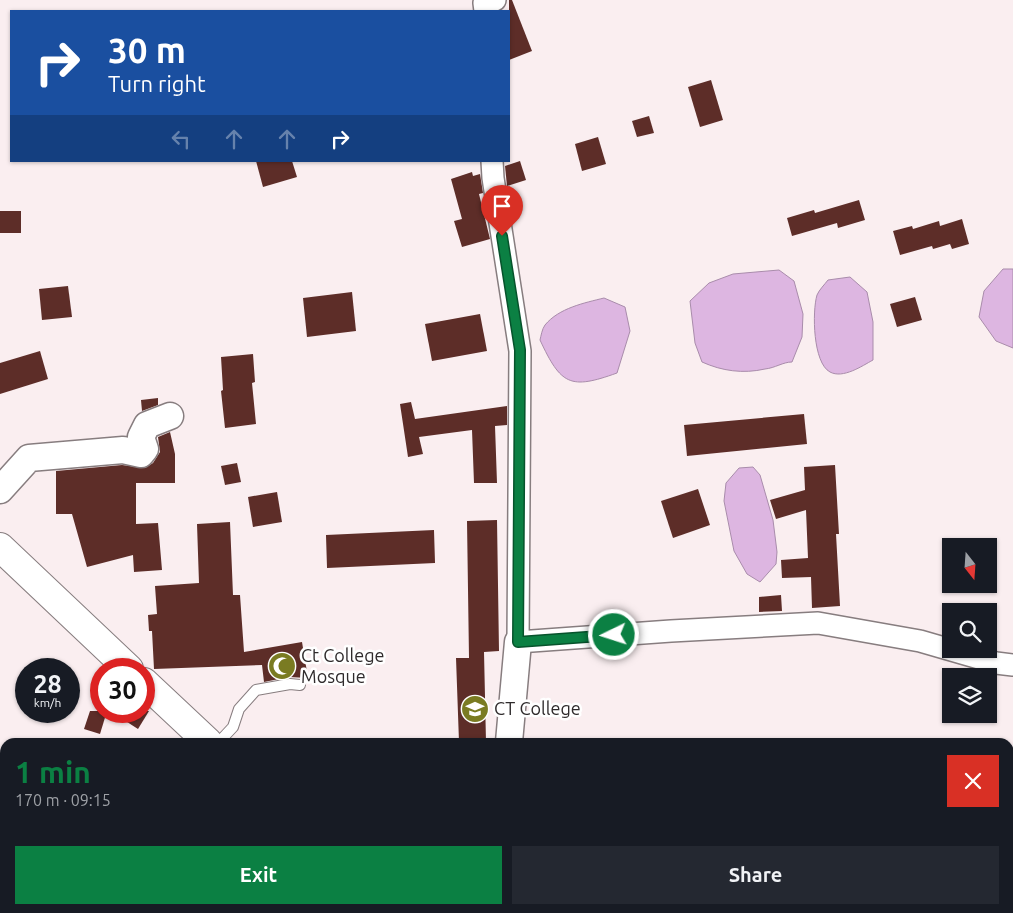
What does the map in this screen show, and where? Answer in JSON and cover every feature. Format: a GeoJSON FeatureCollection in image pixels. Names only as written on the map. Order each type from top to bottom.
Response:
{"type":"FeatureCollection","features":[{"type":"Feature","properties":{"kind":"highway"},"geometry":{"type":"LineString","coordinates":[[0,547],[118,658]]}},
{"type":"Feature","properties":{"kind":"highway"},"geometry":{"type":"LineString","coordinates":[[155,692],[204,738]]}},
{"type":"Feature","properties":{"kind":"street"},"geometry":{"type":"LineString","coordinates":[[485,10],[484,2],[495,0]]}},
{"type":"Feature","properties":{"kind":"street"},"geometry":{"type":"LineString","coordinates":[[492,162],[520,350],[518,642],[509,738]]}},
{"type":"Feature","properties":{"kind":"street"},"geometry":{"type":"LineString","coordinates":[[0,490],[29,458],[123,450],[141,454],[145,449],[141,437],[147,425],[170,416]]}},
{"type":"Feature","properties":{"kind":"street"},"geometry":{"type":"LineString","coordinates":[[518,642],[671,630],[818,623],[920,641],[996,663],[1013,665]]}},
{"type":"Feature","properties":{"kind":"lane"},"geometry":{"type":"LineString","coordinates":[[223,738],[233,727],[239,709],[256,690],[290,684],[300,685]]}},
{"type":"Feature","properties":{"kind":"shaded area"},"geometry":{"type":"Polygon","coordinates":[[[1003,269],[1013,269],[1013,348],[996,341],[979,317],[984,291],[1003,269]]]}},
{"type":"Feature","properties":{"kind":"shaded area"},"geometry":{"type":"Polygon","coordinates":[[[779,270],[794,281],[803,314],[802,337],[792,362],[757,371],[741,371],[717,368],[702,362],[695,343],[690,301],[709,283],[733,274],[779,270]]]}},
{"type":"Feature","properties":{"kind":"shaded area"},"geometry":{"type":"Polygon","coordinates":[[[850,277],[867,292],[873,322],[873,360],[852,371],[835,374],[824,367],[820,359],[815,336],[815,303],[818,293],[828,280],[850,277]]]}},
{"type":"Feature","properties":{"kind":"shaded area"},"geometry":{"type":"Polygon","coordinates":[[[604,298],[625,307],[630,331],[617,373],[588,381],[578,382],[569,380],[561,375],[547,355],[540,340],[543,328],[557,314],[565,310],[604,298]]]}},
{"type":"Feature","properties":{"kind":"shaded area"},"geometry":{"type":"Polygon","coordinates":[[[753,467],[760,475],[773,520],[777,552],[776,564],[760,582],[747,574],[734,551],[724,501],[726,483],[739,468],[753,467]]]}},
{"type":"Feature","properties":{"kind":"building"},"geometry":{"type":"Polygon","coordinates":[[[509,0],[512,0],[532,51],[510,60],[510,10],[509,0]]]}},
{"type":"Feature","properties":{"kind":"building"},"geometry":{"type":"Polygon","coordinates":[[[711,80],[723,120],[700,127],[688,87],[711,80]]]}},
{"type":"Feature","properties":{"kind":"building"},"geometry":{"type":"Polygon","coordinates":[[[649,116],[654,133],[637,137],[632,121],[649,116]]]}},
{"type":"Feature","properties":{"kind":"building"},"geometry":{"type":"Polygon","coordinates":[[[598,137],[606,164],[582,171],[575,144],[598,137]]]}},
{"type":"Feature","properties":{"kind":"building"},"geometry":{"type":"Polygon","coordinates":[[[520,161],[526,180],[507,186],[505,166],[520,161]]]}},
{"type":"Feature","properties":{"kind":"building"},"geometry":{"type":"Polygon","coordinates":[[[256,162],[292,162],[297,177],[263,187],[256,162]]]}},
{"type":"Feature","properties":{"kind":"building"},"geometry":{"type":"Polygon","coordinates":[[[472,172],[473,176],[480,174],[483,193],[479,194],[490,239],[462,247],[454,221],[462,219],[451,179],[472,172]]]}},
{"type":"Feature","properties":{"kind":"building"},"geometry":{"type":"Polygon","coordinates":[[[859,200],[865,220],[838,228],[837,223],[792,236],[787,218],[814,210],[815,213],[859,200]]]}},
{"type":"Feature","properties":{"kind":"building"},"geometry":{"type":"Polygon","coordinates":[[[0,211],[21,211],[21,233],[0,233],[0,211]]]}},
{"type":"Feature","properties":{"kind":"building"},"geometry":{"type":"Polygon","coordinates":[[[962,219],[969,244],[952,249],[950,244],[933,249],[932,246],[900,255],[893,231],[912,226],[913,229],[939,221],[940,226],[962,219]]]}},
{"type":"Feature","properties":{"kind":"building"},"geometry":{"type":"Polygon","coordinates":[[[68,286],[72,317],[42,320],[39,289],[68,286]]]}},
{"type":"Feature","properties":{"kind":"building"},"geometry":{"type":"Polygon","coordinates":[[[352,292],[356,331],[307,337],[303,298],[352,292]]]}},
{"type":"Feature","properties":{"kind":"building"},"geometry":{"type":"Polygon","coordinates":[[[915,297],[922,320],[897,327],[890,304],[915,297]]]}},
{"type":"Feature","properties":{"kind":"building"},"geometry":{"type":"Polygon","coordinates":[[[480,314],[487,351],[432,361],[425,324],[480,314]]]}},
{"type":"Feature","properties":{"kind":"building"},"geometry":{"type":"Polygon","coordinates":[[[40,351],[48,379],[0,394],[0,363],[40,351]]]}},
{"type":"Feature","properties":{"kind":"building"},"geometry":{"type":"Polygon","coordinates":[[[253,354],[255,382],[252,383],[256,424],[225,428],[221,391],[223,390],[221,357],[253,354]]]}},
{"type":"Feature","properties":{"kind":"building"},"geometry":{"type":"Polygon","coordinates":[[[158,398],[158,405],[142,411],[141,400],[158,398]]]}},
{"type":"Feature","properties":{"kind":"building"},"geometry":{"type":"Polygon","coordinates":[[[411,402],[415,419],[507,406],[507,425],[495,426],[497,483],[474,483],[472,430],[419,437],[423,454],[408,457],[400,404],[411,402]]]}},
{"type":"Feature","properties":{"kind":"building"},"geometry":{"type":"Polygon","coordinates":[[[804,414],[807,444],[687,456],[684,425],[804,414]]]}},
{"type":"Feature","properties":{"kind":"building"},"geometry":{"type":"Polygon","coordinates":[[[170,432],[175,454],[175,483],[136,483],[136,524],[158,523],[162,570],[134,572],[133,555],[87,567],[72,514],[56,514],[56,471],[122,465],[145,468],[153,463],[160,452],[158,437],[170,432]]]}},
{"type":"Feature","properties":{"kind":"building"},"geometry":{"type":"Polygon","coordinates":[[[237,463],[241,482],[225,485],[221,466],[237,463]]]}},
{"type":"Feature","properties":{"kind":"building"},"geometry":{"type":"Polygon","coordinates":[[[835,465],[839,534],[836,534],[840,606],[812,608],[811,577],[782,578],[781,560],[808,558],[806,510],[776,519],[770,500],[805,490],[804,467],[835,465]]]}},
{"type":"Feature","properties":{"kind":"building"},"geometry":{"type":"Polygon","coordinates":[[[698,489],[710,525],[673,538],[661,501],[698,489]]]}},
{"type":"Feature","properties":{"kind":"building"},"geometry":{"type":"Polygon","coordinates":[[[277,492],[282,522],[253,527],[248,497],[277,492]]]}},
{"type":"Feature","properties":{"kind":"building"},"geometry":{"type":"Polygon","coordinates":[[[497,520],[499,651],[484,652],[486,738],[459,738],[456,658],[469,658],[467,521],[497,520]]]}},
{"type":"Feature","properties":{"kind":"building"},"geometry":{"type":"Polygon","coordinates":[[[230,522],[233,595],[240,595],[244,652],[302,642],[308,678],[289,677],[264,682],[262,665],[155,669],[152,631],[149,631],[148,615],[157,614],[155,586],[199,583],[197,524],[230,522]]]}},
{"type":"Feature","properties":{"kind":"building"},"geometry":{"type":"Polygon","coordinates":[[[434,530],[435,563],[327,568],[326,535],[434,530]]]}},
{"type":"Feature","properties":{"kind":"building"},"geometry":{"type":"Polygon","coordinates":[[[781,595],[782,611],[759,612],[759,597],[781,595]]]}},
{"type":"Feature","properties":{"kind":"building"},"geometry":{"type":"Polygon","coordinates":[[[90,711],[90,723],[103,723],[100,734],[84,729],[90,711]]]}},
{"type":"Feature","properties":{"kind":"building"},"geometry":{"type":"Polygon","coordinates":[[[129,723],[142,723],[138,729],[129,723]]]}},
{"type":"Feature","properties":{"kind":"place","name":"Ct College Mosque"},"geometry":{"type":"Point","coordinates":[282,666]}},
{"type":"Feature","properties":{"kind":"place","name":"CT College"},"geometry":{"type":"Point","coordinates":[475,709]}},
{"type":"Feature","properties":{"kind":"route"},"geometry":{"type":"LineString","coordinates":[[502,236],[520,350],[518,642],[614,635]]}}]}
